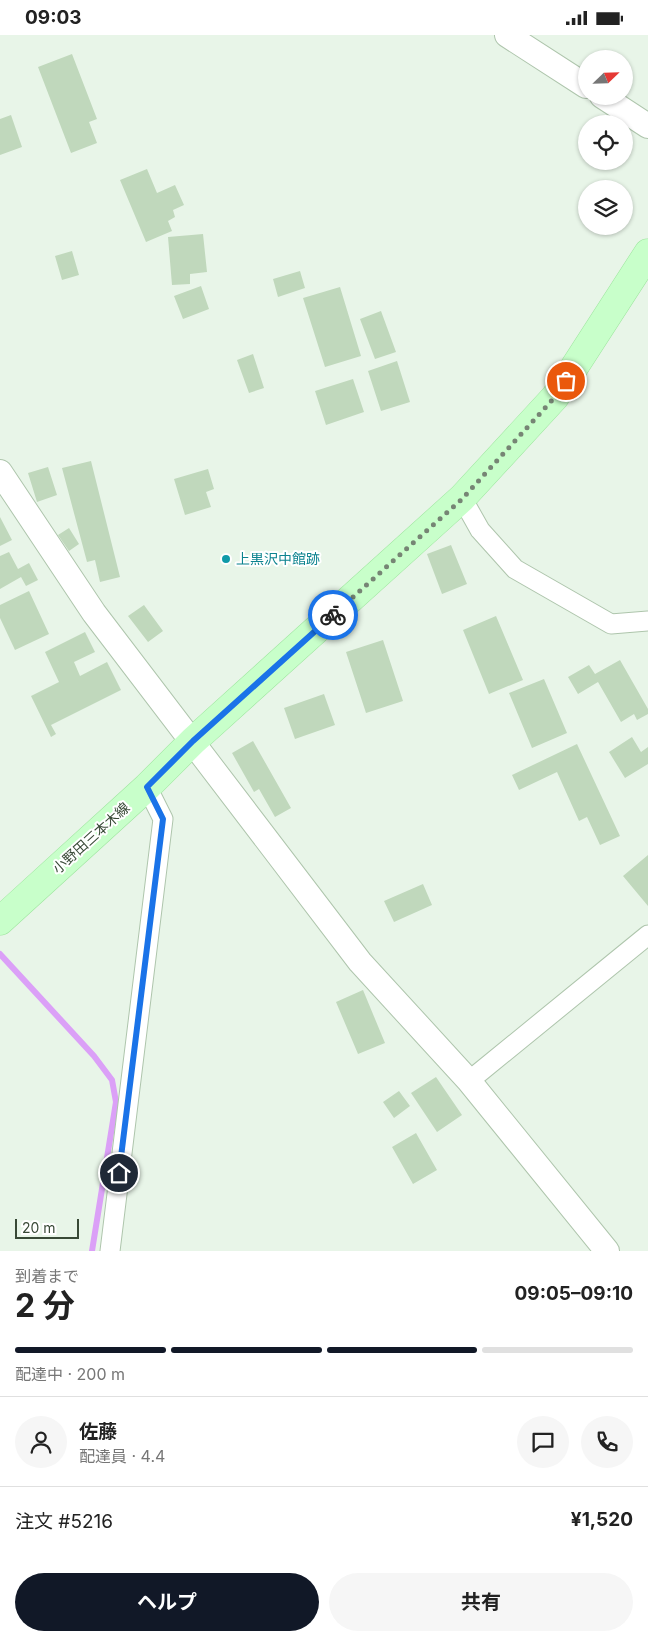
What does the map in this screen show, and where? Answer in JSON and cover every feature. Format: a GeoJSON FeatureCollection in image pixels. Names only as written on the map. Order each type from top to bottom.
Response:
{"type":"FeatureCollection","features":[{"type":"Feature","properties":{"kind":"main road","name":"小野田三本木線"},"geometry":{"type":"LineString","coordinates":[[0,921],[147,787],[193,741],[462,499],[555,397],[648,253]]}},
{"type":"Feature","properties":{"kind":"street"},"geometry":{"type":"LineString","coordinates":[[507,35],[578,81]]}},
{"type":"Feature","properties":{"kind":"street"},"geometry":{"type":"LineString","coordinates":[[616,105],[648,126]]}},
{"type":"Feature","properties":{"kind":"street"},"geometry":{"type":"LineString","coordinates":[[0,472],[94,613],[360,962],[469,1081],[607,1251]]}},
{"type":"Feature","properties":{"kind":"street"},"geometry":{"type":"LineString","coordinates":[[462,499],[480,531],[515,569],[611,624],[648,621]]}},
{"type":"Feature","properties":{"kind":"street"},"geometry":{"type":"LineString","coordinates":[[110,1251],[163,819],[147,787]]}},
{"type":"Feature","properties":{"kind":"street"},"geometry":{"type":"LineString","coordinates":[[469,1081],[648,935]]}},
{"type":"Feature","properties":{"kind":"building"},"geometry":{"type":"Polygon","coordinates":[[[72,54],[97,119],[89,122],[97,143],[71,153],[38,67],[72,54]]]}},
{"type":"Feature","properties":{"kind":"building"},"geometry":{"type":"Polygon","coordinates":[[[11,115],[22,147],[0,155],[0,119],[11,115]]]}},
{"type":"Feature","properties":{"kind":"building"},"geometry":{"type":"Polygon","coordinates":[[[147,169],[157,193],[175,185],[184,205],[173,210],[175,217],[168,221],[172,231],[146,242],[120,180],[147,169]]]}},
{"type":"Feature","properties":{"kind":"building"},"geometry":{"type":"Polygon","coordinates":[[[203,234],[207,272],[190,274],[190,284],[172,285],[168,237],[203,234]]]}},
{"type":"Feature","properties":{"kind":"building"},"geometry":{"type":"Polygon","coordinates":[[[72,251],[79,275],[62,280],[55,256],[72,251]]]}},
{"type":"Feature","properties":{"kind":"building"},"geometry":{"type":"Polygon","coordinates":[[[300,271],[305,288],[278,297],[273,279],[300,271]]]}},
{"type":"Feature","properties":{"kind":"building"},"geometry":{"type":"Polygon","coordinates":[[[201,286],[209,309],[183,319],[174,296],[201,286]]]}},
{"type":"Feature","properties":{"kind":"building"},"geometry":{"type":"Polygon","coordinates":[[[340,287],[361,356],[325,367],[303,298],[340,287]]]}},
{"type":"Feature","properties":{"kind":"building"},"geometry":{"type":"Polygon","coordinates":[[[381,311],[396,352],[375,359],[360,319],[381,311]]]}},
{"type":"Feature","properties":{"kind":"building"},"geometry":{"type":"Polygon","coordinates":[[[253,354],[264,388],[249,393],[237,360],[253,354]]]}},
{"type":"Feature","properties":{"kind":"building"},"geometry":{"type":"Polygon","coordinates":[[[397,361],[410,402],[381,411],[368,371],[397,361]]]}},
{"type":"Feature","properties":{"kind":"building"},"geometry":{"type":"Polygon","coordinates":[[[353,379],[364,412],[326,425],[315,391],[353,379]]]}},
{"type":"Feature","properties":{"kind":"building"},"geometry":{"type":"Polygon","coordinates":[[[91,461],[120,577],[100,582],[95,560],[87,562],[62,468],[91,461]]]}},
{"type":"Feature","properties":{"kind":"building"},"geometry":{"type":"Polygon","coordinates":[[[48,467],[57,495],[37,502],[28,473],[48,467]]]}},
{"type":"Feature","properties":{"kind":"building"},"geometry":{"type":"Polygon","coordinates":[[[208,469],[214,489],[206,492],[211,507],[185,515],[174,479],[208,469]]]}},
{"type":"Feature","properties":{"kind":"building"},"geometry":{"type":"Polygon","coordinates":[[[0,517],[12,540],[0,546],[0,517]]]}},
{"type":"Feature","properties":{"kind":"building"},"geometry":{"type":"Polygon","coordinates":[[[69,528],[79,544],[69,551],[58,535],[69,528]]]}},
{"type":"Feature","properties":{"kind":"building"},"geometry":{"type":"Polygon","coordinates":[[[451,545],[467,584],[442,594],[427,554],[451,545]]]}},
{"type":"Feature","properties":{"kind":"building"},"geometry":{"type":"Polygon","coordinates":[[[9,552],[18,569],[29,563],[38,580],[26,586],[21,577],[0,589],[0,556],[9,552]]]}},
{"type":"Feature","properties":{"kind":"building"},"geometry":{"type":"Polygon","coordinates":[[[29,591],[49,634],[15,650],[0,618],[0,605],[29,591]]]}},
{"type":"Feature","properties":{"kind":"building"},"geometry":{"type":"Polygon","coordinates":[[[144,605],[163,631],[148,642],[128,616],[144,605]]]}},
{"type":"Feature","properties":{"kind":"building"},"geometry":{"type":"Polygon","coordinates":[[[496,616],[523,680],[489,694],[463,630],[496,616]]]}},
{"type":"Feature","properties":{"kind":"building"},"geometry":{"type":"Polygon","coordinates":[[[85,632],[95,652],[74,662],[80,676],[107,662],[121,690],[51,725],[56,734],[51,737],[31,696],[59,682],[45,652],[85,632]]]}},
{"type":"Feature","properties":{"kind":"building"},"geometry":{"type":"Polygon","coordinates":[[[383,640],[403,701],[366,713],[346,652],[383,640]]]}},
{"type":"Feature","properties":{"kind":"building"},"geometry":{"type":"Polygon","coordinates":[[[620,660],[648,709],[648,714],[637,720],[634,714],[621,722],[598,682],[578,694],[568,677],[589,665],[595,674],[620,660]]]}},
{"type":"Feature","properties":{"kind":"building"},"geometry":{"type":"Polygon","coordinates":[[[544,679],[567,733],[532,748],[509,693],[544,679]]]}},
{"type":"Feature","properties":{"kind":"building"},"geometry":{"type":"Polygon","coordinates":[[[324,694],[335,725],[295,739],[284,708],[324,694]]]}},
{"type":"Feature","properties":{"kind":"building"},"geometry":{"type":"Polygon","coordinates":[[[632,737],[641,752],[648,747],[648,764],[625,778],[609,752],[632,737]]]}},
{"type":"Feature","properties":{"kind":"building"},"geometry":{"type":"Polygon","coordinates":[[[253,741],[291,808],[275,817],[259,789],[254,792],[232,753],[253,741]]]}},
{"type":"Feature","properties":{"kind":"building"},"geometry":{"type":"Polygon","coordinates":[[[577,744],[620,836],[600,845],[587,817],[579,821],[557,772],[519,790],[512,775],[577,744]]]}},
{"type":"Feature","properties":{"kind":"building"},"geometry":{"type":"Polygon","coordinates":[[[648,855],[648,906],[623,876],[648,855]]]}},
{"type":"Feature","properties":{"kind":"building"},"geometry":{"type":"Polygon","coordinates":[[[423,884],[432,905],[394,922],[384,901],[423,884]]]}},
{"type":"Feature","properties":{"kind":"building"},"geometry":{"type":"Polygon","coordinates":[[[363,990],[385,1043],[358,1054],[336,1002],[363,990]]]}},
{"type":"Feature","properties":{"kind":"building"},"geometry":{"type":"Polygon","coordinates":[[[436,1077],[462,1115],[437,1132],[411,1093],[436,1077]]]}},
{"type":"Feature","properties":{"kind":"building"},"geometry":{"type":"Polygon","coordinates":[[[399,1091],[410,1106],[394,1118],[383,1102],[399,1091]]]}},
{"type":"Feature","properties":{"kind":"building"},"geometry":{"type":"Polygon","coordinates":[[[416,1133],[437,1170],[413,1184],[392,1147],[416,1133]]]}},
{"type":"Feature","properties":{"kind":"waterway"},"geometry":{"type":"LineString","coordinates":[[0,954],[94,1056],[112,1080],[116,1102],[92,1251]]}},
{"type":"Feature","properties":{"kind":"way so far"},"geometry":{"type":"LineString","coordinates":[[333,615],[462,499],[555,397],[566,381]]}},
{"type":"Feature","properties":{"kind":"place","name":"上黒沢中館跡"},"geometry":{"type":"Point","coordinates":[226,559]}},
{"type":"Feature","properties":{"kind":"route"},"geometry":{"type":"LineString","coordinates":[[119,1173],[163,819],[147,787],[193,741],[333,615]]}}]}
